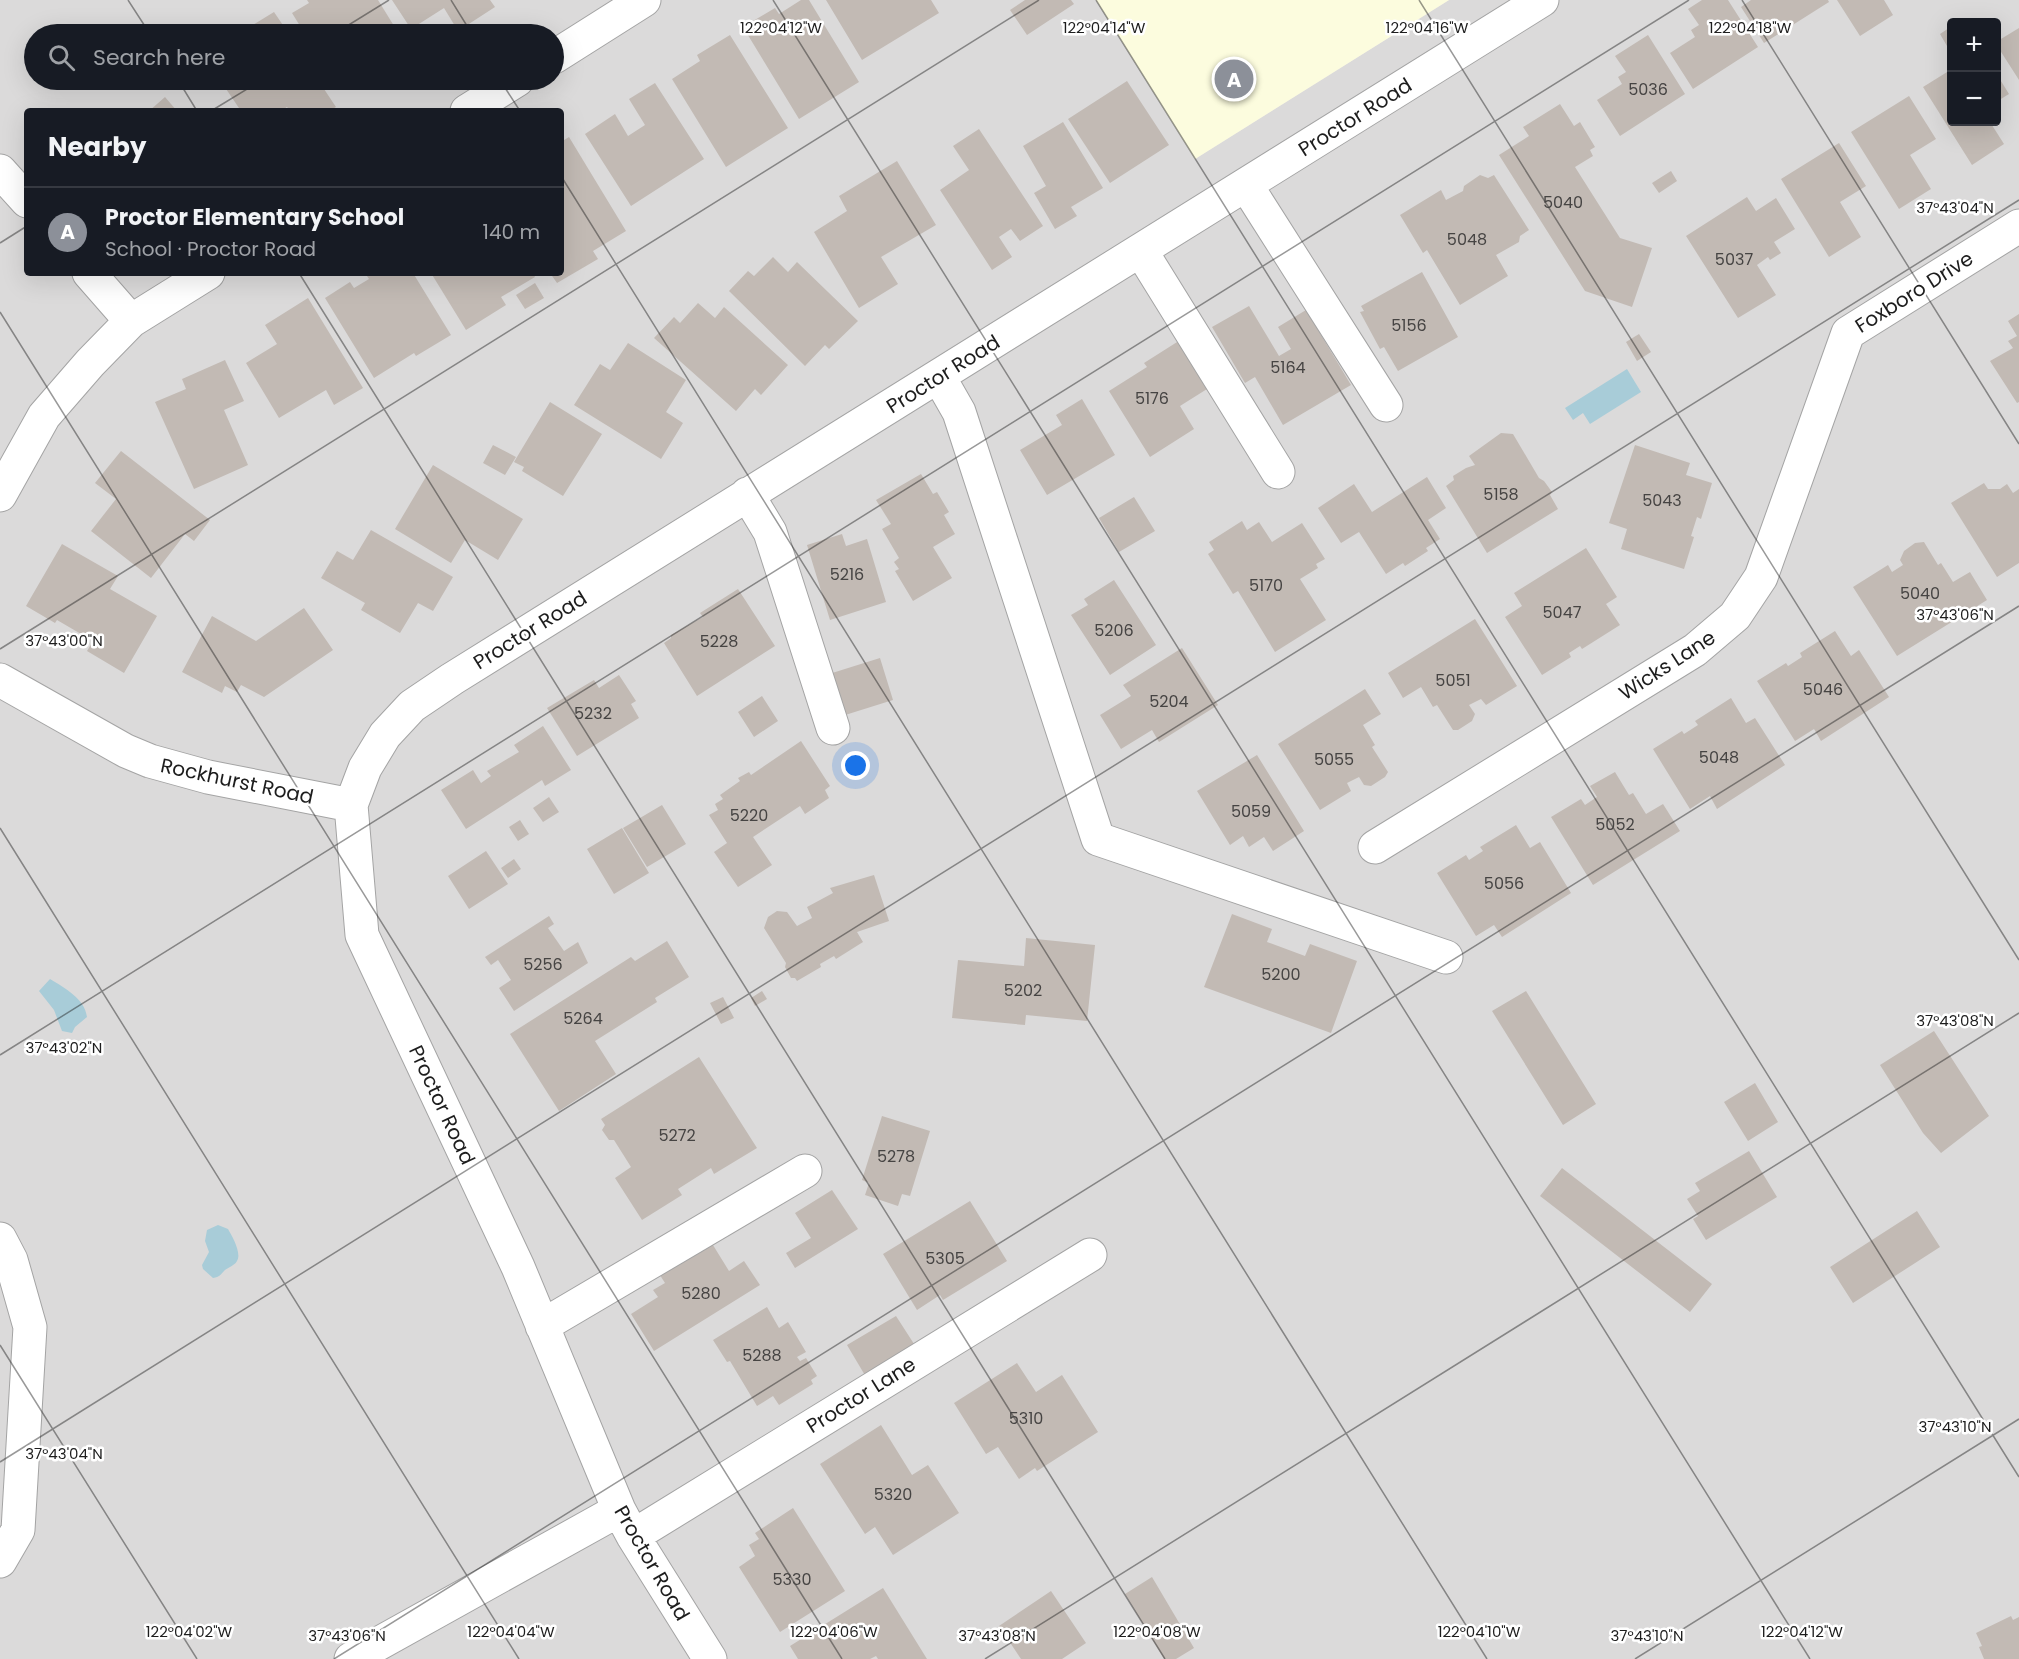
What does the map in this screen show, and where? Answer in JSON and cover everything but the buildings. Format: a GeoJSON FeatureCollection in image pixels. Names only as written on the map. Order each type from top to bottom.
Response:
{"type":"FeatureCollection","features":[{"type":"Feature","properties":{"kind":"street"},"geometry":{"type":"LineString","coordinates":[[564,51],[644,0]]}},
{"type":"Feature","properties":{"kind":"street","name":"Proctor Road"},"geometry":{"type":"LineString","coordinates":[[710,1659],[626,1523],[513,1256],[362,935],[351,805],[365,768],[386,735],[412,706],[452,679],[1542,0]]}},
{"type":"Feature","properties":{"kind":"street"},"geometry":{"type":"LineString","coordinates":[[472,108],[501,90]]}},
{"type":"Feature","properties":{"kind":"street"},"geometry":{"type":"LineString","coordinates":[[0,171],[24,198]]}},
{"type":"Feature","properties":{"kind":"street"},"geometry":{"type":"LineString","coordinates":[[1246,185],[1386,405]]}},
{"type":"Feature","properties":{"kind":"street","name":"Foxboro Drive"},"geometry":{"type":"LineString","coordinates":[[1834,377],[1848,333],[2019,226]]}},
{"type":"Feature","properties":{"kind":"street"},"geometry":{"type":"LineString","coordinates":[[1141,251],[1278,472]]}},
{"type":"Feature","properties":{"kind":"street"},"geometry":{"type":"LineString","coordinates":[[93,276],[131,321]]}},
{"type":"Feature","properties":{"kind":"street"},"geometry":{"type":"LineString","coordinates":[[0,495],[44,416],[90,363],[131,321],[203,276]]}},
{"type":"Feature","properties":{"kind":"street"},"geometry":{"type":"LineString","coordinates":[[939,377],[958,412],[1098,838],[1446,957]]}},
{"type":"Feature","properties":{"kind":"street","name":"Wicks Lane"},"geometry":{"type":"LineString","coordinates":[[1375,847],[1695,650],[1735,616],[1761,577],[1834,377]]}},
{"type":"Feature","properties":{"kind":"street"},"geometry":{"type":"LineString","coordinates":[[747,494],[770,532],[833,728]]}},
{"type":"Feature","properties":{"kind":"street","name":"Rockhurst Road"},"geometry":{"type":"LineString","coordinates":[[0,680],[126,751],[150,761],[208,777],[351,805]]}},
{"type":"Feature","properties":{"kind":"street"},"geometry":{"type":"LineString","coordinates":[[542,1326],[805,1171]]}},
{"type":"Feature","properties":{"kind":"street"},"geometry":{"type":"LineString","coordinates":[[0,1239],[11,1260],[30,1327],[18,1530],[0,1561]]}},
{"type":"Feature","properties":{"kind":"street","name":"Proctor Lane"},"geometry":{"type":"LineString","coordinates":[[351,1659],[626,1523],[1090,1255]]}},
{"type":"Feature","properties":{"kind":"shaded area"},"geometry":{"type":"Polygon","coordinates":[[[0,0],[1096,0],[1195,159],[1449,0],[2019,0],[2019,1659],[0,1659],[0,0]]]}},
{"type":"Feature","properties":{"kind":"shaded area"},"geometry":{"type":"Polygon","coordinates":[[[1096,0],[1449,0],[1195,159],[1096,0]]]}},
{"type":"Feature","properties":{"kind":"water"},"geometry":{"type":"Polygon","coordinates":[[[1627,369],[1641,392],[1590,424],[1583,413],[1573,420],[1565,408],[1627,369]]]}},
{"type":"Feature","properties":{"kind":"water"},"geometry":{"type":"Polygon","coordinates":[[[50,979],[78,999],[85,1011],[87,1017],[75,1027],[72,1033],[62,1031],[54,1010],[39,991],[50,979]]]}},
{"type":"Feature","properties":{"kind":"water"},"geometry":{"type":"Polygon","coordinates":[[[218,1225],[228,1229],[236,1245],[238,1258],[235,1264],[213,1278],[203,1269],[202,1265],[209,1252],[205,1241],[207,1230],[218,1225]]]}},
{"type":"Feature","properties":{"kind":"place","name":"Proctor Elementary School"},"geometry":{"type":"Point","coordinates":[1234,79]}}]}
